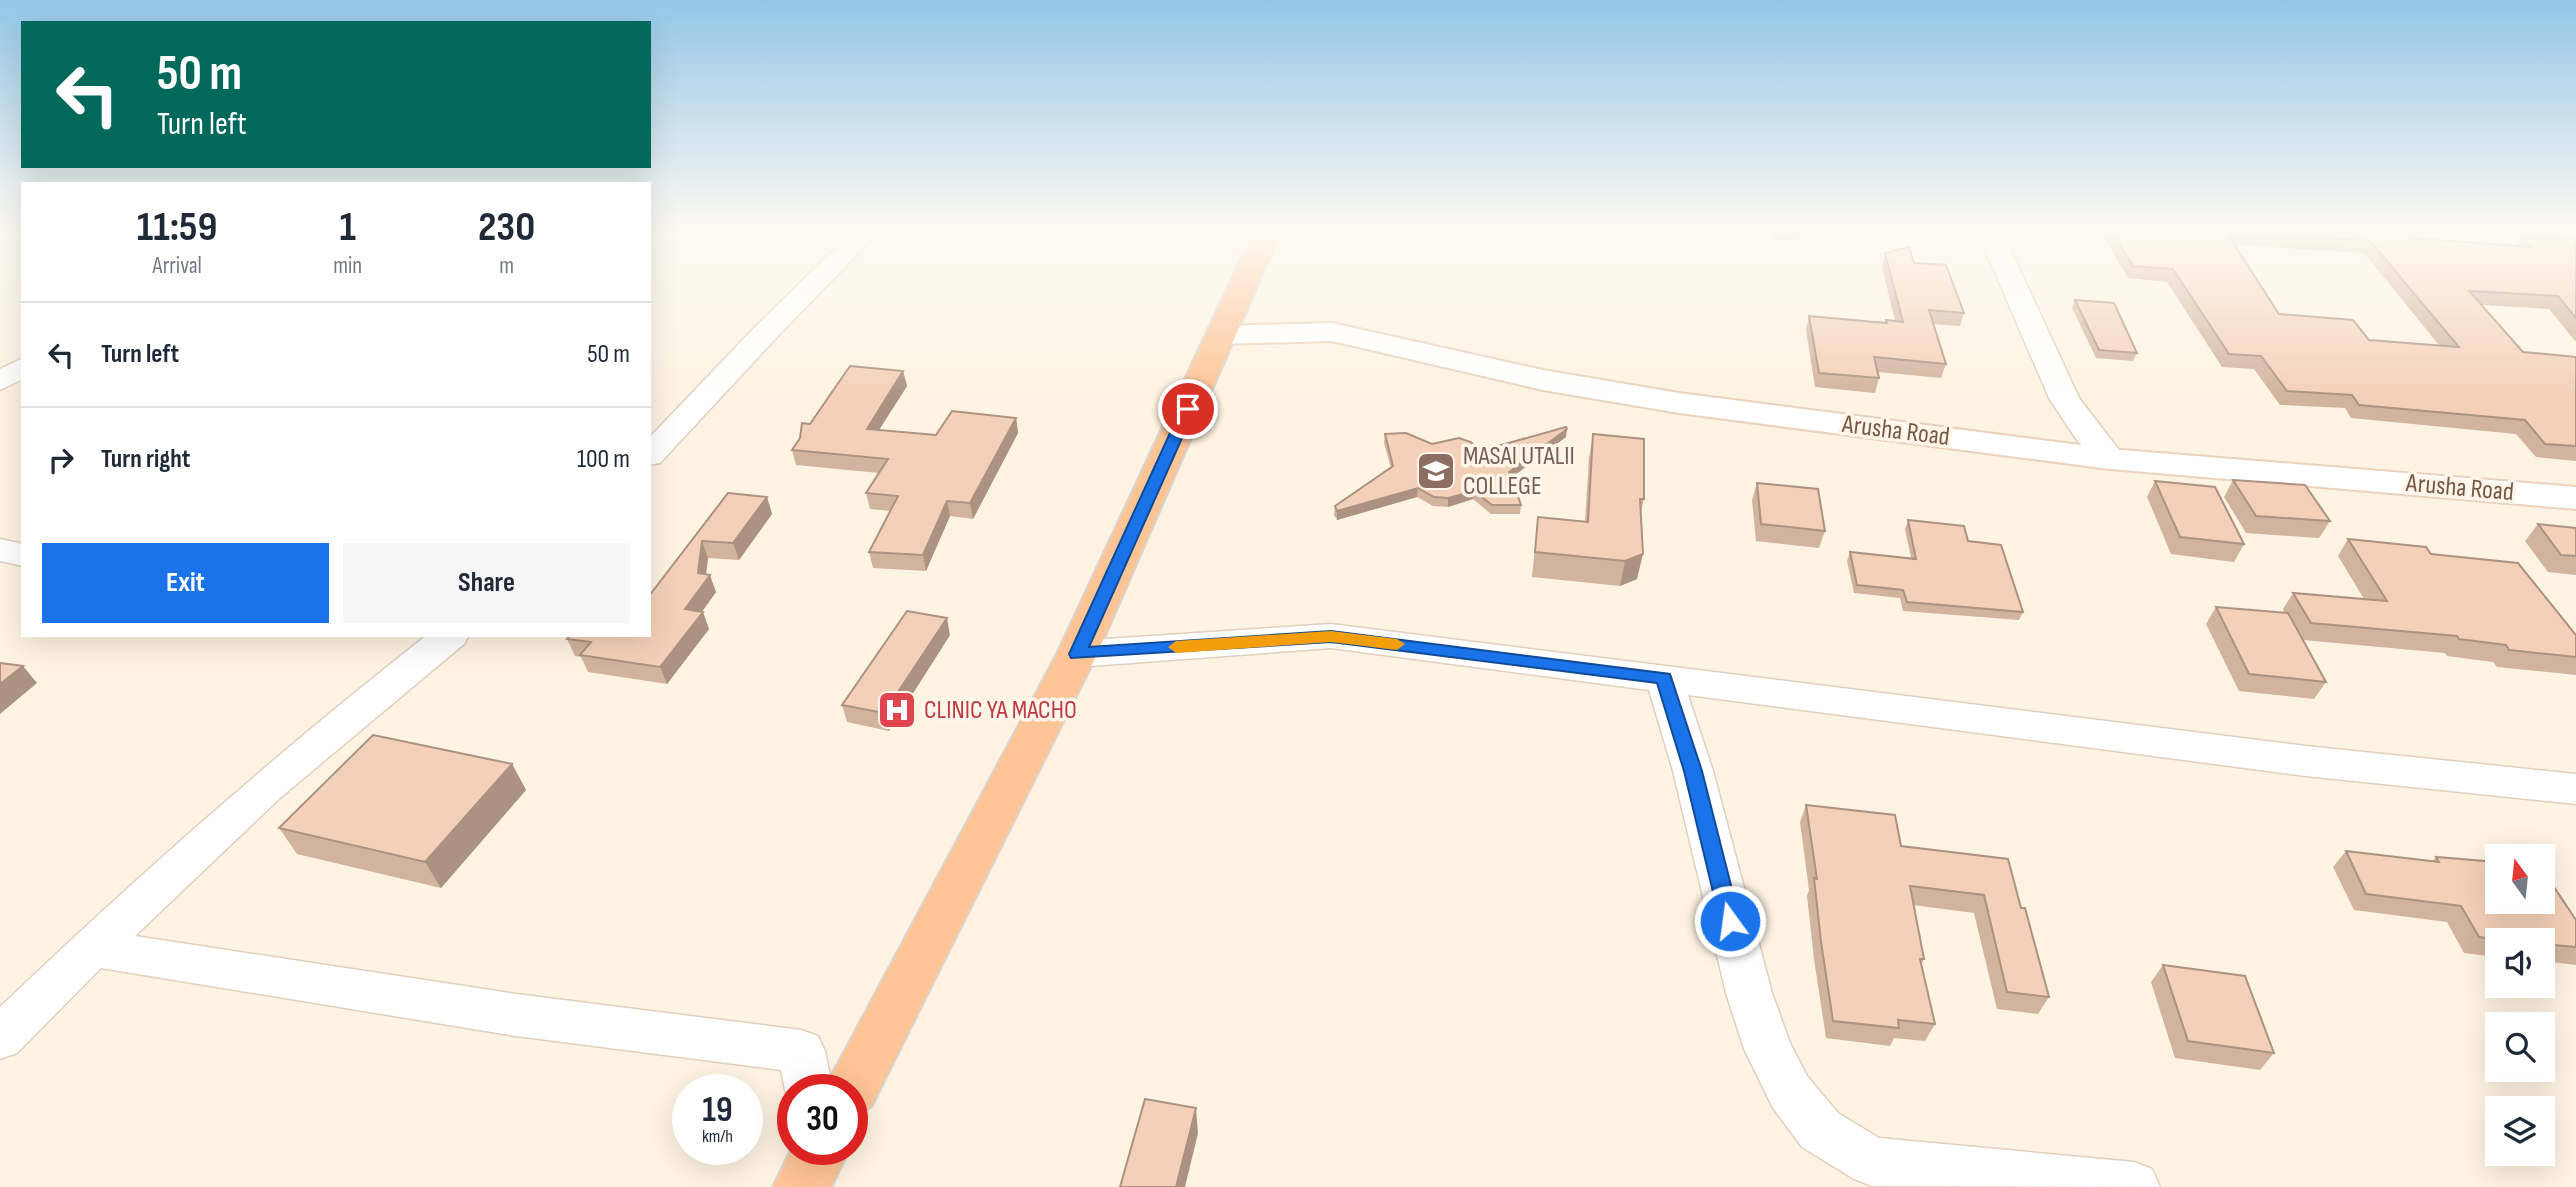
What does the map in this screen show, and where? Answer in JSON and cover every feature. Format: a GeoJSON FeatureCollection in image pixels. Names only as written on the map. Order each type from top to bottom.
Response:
{"type":"FeatureCollection","features":[{"type":"Feature","properties":{"kind":"highway"},"geometry":{"type":"LineString","coordinates":[[860,1074],[1077,654],[1221,335],[1237,286]]}},
{"type":"Feature","properties":{"kind":"highway"},"geometry":{"type":"LineString","coordinates":[[801,1187],[813,1165]]}},
{"type":"Feature","properties":{"kind":"main road","name":"Arusha Road"},"geometry":{"type":"LineString","coordinates":[[1221,335],[1332,332],[1543,380],[1665,400],[2110,459],[2576,498]]}},
{"type":"Feature","properties":{"kind":"street"},"geometry":{"type":"LineString","coordinates":[[651,454],[813,286]]}},
{"type":"Feature","properties":{"kind":"street"},"geometry":{"type":"LineString","coordinates":[[2014,286],[2064,398],[2085,430],[2110,459]]}},
{"type":"Feature","properties":{"kind":"street"},"geometry":{"type":"LineString","coordinates":[[0,381],[21,368]]}},
{"type":"Feature","properties":{"kind":"street"},"geometry":{"type":"LineString","coordinates":[[0,550],[21,555]]}},
{"type":"Feature","properties":{"kind":"street"},"geometry":{"type":"LineString","coordinates":[[1077,654],[1331,636],[2306,761],[2576,789]]}},
{"type":"Feature","properties":{"kind":"street"},"geometry":{"type":"LineString","coordinates":[[0,1038],[92,948],[249,803],[443,637]]}},
{"type":"Feature","properties":{"kind":"street"},"geometry":{"type":"LineString","coordinates":[[1664,678],[1693,771],[1749,993],[1768,1049],[1790,1092],[1820,1130],[1872,1162],[2134,1187]]}},
{"type":"Feature","properties":{"kind":"street"},"geometry":{"type":"LineString","coordinates":[[92,948],[516,1015],[801,1051],[806,1074]]}},
{"type":"Feature","properties":{"kind":"building"},"geometry":{"type":"Polygon","coordinates":[[[1894,286],[1954,286],[1964,313],[1929,310],[1946,364],[1874,357],[1879,378],[1819,373],[1809,316],[1903,322],[1894,286]]]}},
{"type":"Feature","properties":{"kind":"building"},"geometry":{"type":"Polygon","coordinates":[[[2184,286],[2261,286],[2279,314],[2353,320],[2369,340],[2459,347],[2408,286],[2576,286],[2576,318],[2558,296],[2469,291],[2523,352],[2576,357],[2576,446],[2545,444],[2525,420],[2359,405],[2352,395],[2287,391],[2261,356],[2229,354],[2184,286]]]}},
{"type":"Feature","properties":{"kind":"building"},"geometry":{"type":"Polygon","coordinates":[[[2075,300],[2114,303],[2137,353],[2099,350],[2075,300]]]}},
{"type":"Feature","properties":{"kind":"building"},"geometry":{"type":"Polygon","coordinates":[[[850,366],[903,371],[867,429],[936,435],[952,411],[1016,418],[970,503],[947,501],[923,555],[869,552],[898,496],[866,493],[888,459],[792,450],[800,438],[802,423],[810,424],[850,366]]]}},
{"type":"Feature","properties":{"kind":"building"},"geometry":{"type":"Polygon","coordinates":[[[1566,427],[1567,429],[1509,472],[1521,505],[1492,505],[1474,491],[1448,498],[1434,497],[1418,488],[1337,511],[1335,506],[1393,466],[1385,434],[1406,433],[1432,444],[1459,438],[1471,442],[1480,451],[1566,427]]]}},
{"type":"Feature","properties":{"kind":"building"},"geometry":{"type":"Polygon","coordinates":[[[1593,434],[1644,439],[1644,499],[1640,499],[1643,554],[1625,561],[1535,552],[1538,517],[1588,522],[1593,434]]]}},
{"type":"Feature","properties":{"kind":"building"},"geometry":{"type":"Polygon","coordinates":[[[2233,480],[2305,485],[2330,521],[2256,516],[2233,480]]]}},
{"type":"Feature","properties":{"kind":"building"},"geometry":{"type":"Polygon","coordinates":[[[2155,481],[2215,487],[2244,544],[2180,537],[2155,481]]]}},
{"type":"Feature","properties":{"kind":"building"},"geometry":{"type":"Polygon","coordinates":[[[1757,483],[1818,489],[1825,531],[1761,524],[1757,483]]]}},
{"type":"Feature","properties":{"kind":"building"},"geometry":{"type":"Polygon","coordinates":[[[728,493],[767,497],[733,543],[702,541],[698,573],[710,575],[685,609],[703,612],[660,667],[580,655],[591,642],[567,639],[651,637],[651,593],[728,493]]]}},
{"type":"Feature","properties":{"kind":"building"},"geometry":{"type":"Polygon","coordinates":[[[1908,520],[1964,526],[1968,541],[2001,545],[2023,612],[1907,602],[1903,590],[1857,585],[1850,552],[1916,559],[1908,520]]]}},
{"type":"Feature","properties":{"kind":"building"},"geometry":{"type":"Polygon","coordinates":[[[2538,524],[2576,528],[2576,556],[2561,555],[2538,524]]]}},
{"type":"Feature","properties":{"kind":"building"},"geometry":{"type":"Polygon","coordinates":[[[2348,539],[2426,547],[2431,554],[2518,563],[2576,635],[2576,657],[2509,650],[2506,645],[2459,639],[2457,636],[2311,623],[2293,593],[2387,601],[2348,539]]]}},
{"type":"Feature","properties":{"kind":"building"},"geometry":{"type":"Polygon","coordinates":[[[2216,607],[2288,613],[2326,682],[2249,674],[2216,607]]]}},
{"type":"Feature","properties":{"kind":"building"},"geometry":{"type":"Polygon","coordinates":[[[907,611],[947,618],[884,713],[842,705],[907,611]]]}},
{"type":"Feature","properties":{"kind":"building"},"geometry":{"type":"Polygon","coordinates":[[[0,663],[23,666],[0,684],[0,663]]]}},
{"type":"Feature","properties":{"kind":"building"},"geometry":{"type":"Polygon","coordinates":[[[373,735],[512,764],[425,862],[279,828],[373,735]]]}},
{"type":"Feature","properties":{"kind":"building"},"geometry":{"type":"Polygon","coordinates":[[[1806,805],[1895,815],[1901,846],[2008,859],[2021,908],[2025,908],[2049,997],[2007,992],[1984,895],[1910,886],[1924,959],[1920,959],[1935,1024],[1898,1020],[1899,1028],[1833,1021],[1821,942],[1814,878],[1817,879],[1806,805]]]}},
{"type":"Feature","properties":{"kind":"building"},"geometry":{"type":"Polygon","coordinates":[[[2346,851],[2439,862],[2436,857],[2485,861],[2485,914],[2555,914],[2555,888],[2576,920],[2576,947],[2555,945],[2555,928],[2485,928],[2485,938],[2479,937],[2461,906],[2366,894],[2346,851]]]}},
{"type":"Feature","properties":{"kind":"building"},"geometry":{"type":"Polygon","coordinates":[[[2163,965],[2245,976],[2274,1053],[2188,1041],[2163,965]]]}},
{"type":"Feature","properties":{"kind":"building"},"geometry":{"type":"Polygon","coordinates":[[[1145,1099],[1196,1108],[1176,1187],[1120,1187],[1145,1099]]]}},
{"type":"Feature","properties":{"kind":"slow traffic"},"geometry":{"type":"LineString","coordinates":[[1176,647],[1331,636],[1397,644]]}},
{"type":"Feature","properties":{"kind":"place","name":"MASAI UTALII COLLEGE"},"geometry":{"type":"Point","coordinates":[1436,471]}},
{"type":"Feature","properties":{"kind":"place","name":"CLINIC YA MACHO"},"geometry":{"type":"Point","coordinates":[897,710]}},
{"type":"Feature","properties":{"kind":"route"},"geometry":{"type":"LineString","coordinates":[[1188,409],[1077,654],[1331,636],[1664,678],[1693,771],[1730,921]]}}]}
